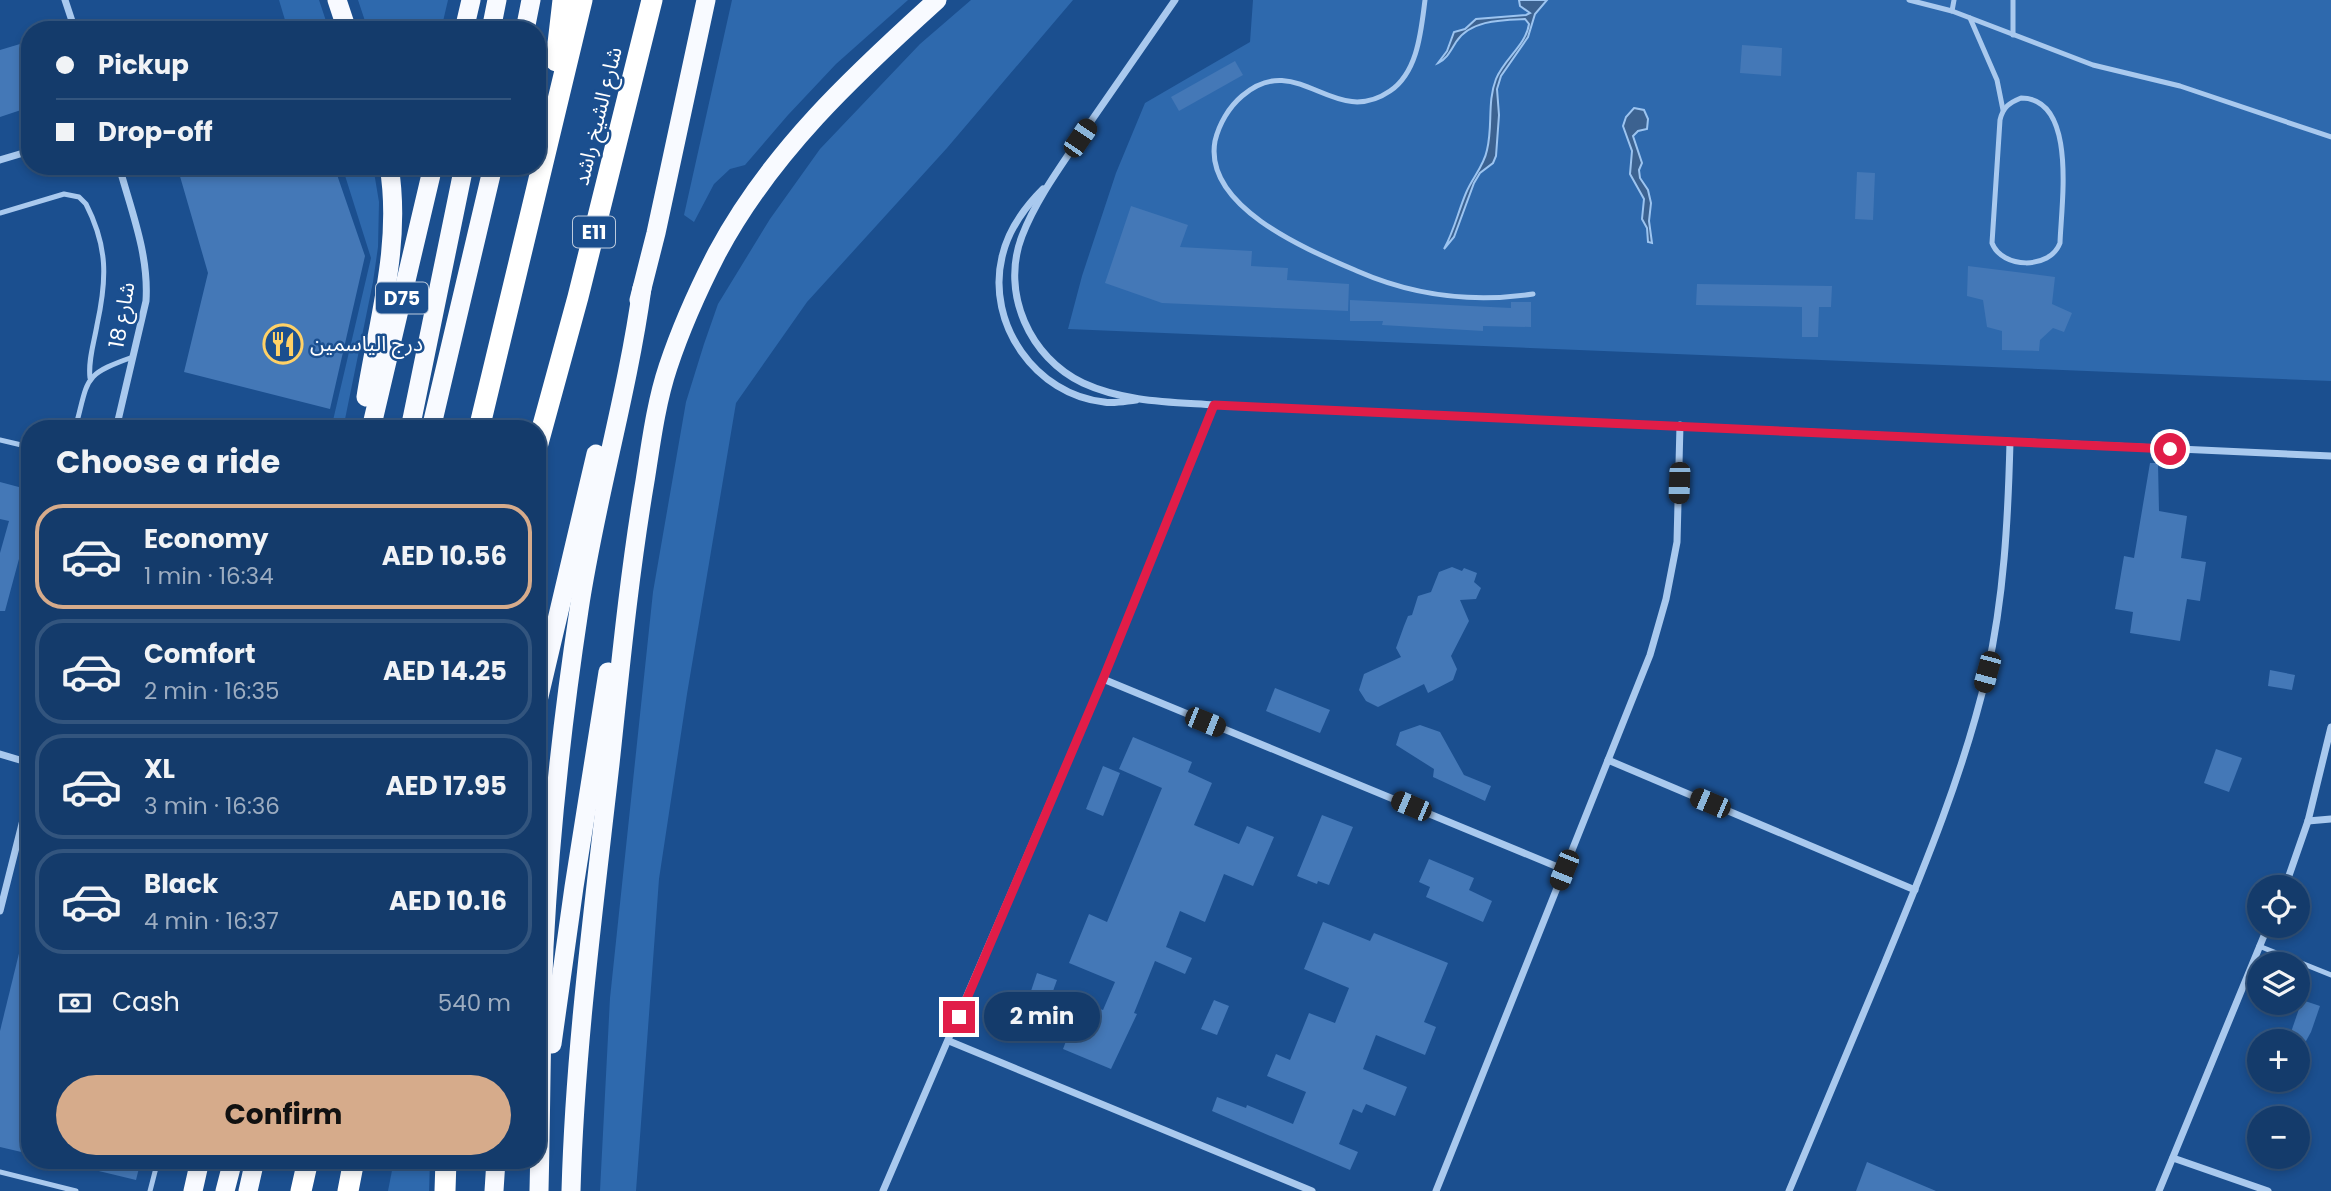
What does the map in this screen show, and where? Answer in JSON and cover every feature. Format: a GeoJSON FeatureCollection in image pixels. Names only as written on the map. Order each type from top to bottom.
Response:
{"type":"FeatureCollection","features":[{"type":"Feature","properties":{"kind":"highway"},"geometry":{"type":"LineString","coordinates":[[337,0],[344,21]]}},
{"type":"Feature","properties":{"kind":"highway"},"geometry":{"type":"LineString","coordinates":[[466,21],[471,0]]}},
{"type":"Feature","properties":{"kind":"highway"},"geometry":{"type":"LineString","coordinates":[[494,21],[497,0]]}},
{"type":"Feature","properties":{"kind":"highway"},"geometry":{"type":"LineString","coordinates":[[527,21],[531,0]]}},
{"type":"Feature","properties":{"kind":"highway"},"geometry":{"type":"LineString","coordinates":[[554,115],[563,0]]}},
{"type":"Feature","properties":{"kind":"highway","name":"شارع الشيخ راشد"},"geometry":{"type":"LineString","coordinates":[[546,148],[582,0]]}},
{"type":"Feature","properties":{"kind":"highway","name":"شارع الشيخ راشد"},"geometry":{"type":"LineString","coordinates":[[544,420],[652,0]]}},
{"type":"Feature","properties":{"kind":"highway"},"geometry":{"type":"LineString","coordinates":[[546,667],[597,451],[656,233],[706,0]]}},
{"type":"Feature","properties":{"kind":"highway"},"geometry":{"type":"LineString","coordinates":[[571,1191],[575,1104],[585,996],[632,561],[650,448],[667,370],[694,300],[718,251],[766,176],[818,113],[858,71],[937,0]]}},
{"type":"Feature","properties":{"kind":"highway"},"geometry":{"type":"LineString","coordinates":[[363,420],[390,258],[393,197],[390,175]]}},
{"type":"Feature","properties":{"kind":"highway","name":"D75"},"geometry":{"type":"LineString","coordinates":[[374,420],[431,175]]}},
{"type":"Feature","properties":{"kind":"highway"},"geometry":{"type":"LineString","coordinates":[[412,420],[462,175]]}},
{"type":"Feature","properties":{"kind":"highway"},"geometry":{"type":"LineString","coordinates":[[432,420],[491,175]]}},
{"type":"Feature","properties":{"kind":"highway","name":"شارع الشيخ راشد"},"geometry":{"type":"LineString","coordinates":[[481,420],[540,175]]}},
{"type":"Feature","properties":{"kind":"highway"},"geometry":{"type":"LineString","coordinates":[[546,923],[569,683],[590,547],[629,364],[642,288]]}},
{"type":"Feature","properties":{"kind":"highway"},"geometry":{"type":"LineString","coordinates":[[546,1090],[573,887],[612,641],[632,561]]}},
{"type":"Feature","properties":{"kind":"highway"},"geometry":{"type":"LineString","coordinates":[[193,1191],[198,1169]]}},
{"type":"Feature","properties":{"kind":"highway"},"geometry":{"type":"LineString","coordinates":[[225,1191],[231,1169]]}},
{"type":"Feature","properties":{"kind":"highway"},"geometry":{"type":"LineString","coordinates":[[248,1191],[252,1169]]}},
{"type":"Feature","properties":{"kind":"highway"},"geometry":{"type":"LineString","coordinates":[[301,1191],[306,1169]]}},
{"type":"Feature","properties":{"kind":"highway"},"geometry":{"type":"LineString","coordinates":[[348,1191],[352,1169]]}},
{"type":"Feature","properties":{"kind":"highway"},"geometry":{"type":"LineString","coordinates":[[445,1191],[446,1169]]}},
{"type":"Feature","properties":{"kind":"highway"},"geometry":{"type":"LineString","coordinates":[[495,1191],[496,1169]]}},
{"type":"Feature","properties":{"kind":"highway"},"geometry":{"type":"LineString","coordinates":[[539,1169],[539,1191]]}},
{"type":"Feature","properties":{"kind":"street"},"geometry":{"type":"LineString","coordinates":[[65,0],[72,21]]}},
{"type":"Feature","properties":{"kind":"street"},"geometry":{"type":"LineString","coordinates":[[1139,399],[1085,384],[1063,372],[1044,355],[1030,334],[1020,311],[1015,286],[1016,261],[1022,237],[1049,183],[1175,0]]}},
{"type":"Feature","properties":{"kind":"street"},"geometry":{"type":"LineString","coordinates":[[0,160],[21,154]]}},
{"type":"Feature","properties":{"kind":"street","name":"شارع 18"},"geometry":{"type":"LineString","coordinates":[[118,420],[146,301],[146,267],[121,175]]}},
{"type":"Feature","properties":{"kind":"street"},"geometry":{"type":"LineString","coordinates":[[1049,183],[1025,209],[1011,231],[1002,258],[999,286],[1003,314],[1013,341],[1030,364],[1051,383],[1076,396],[1104,402],[1139,399],[1214,405],[2331,456]]}},
{"type":"Feature","properties":{"kind":"street"},"geometry":{"type":"LineString","coordinates":[[883,1191],[1103,679],[1214,405]]}},
{"type":"Feature","properties":{"kind":"street"},"geometry":{"type":"LineString","coordinates":[[1436,1191],[1650,655],[1666,599],[1677,542],[1680,425]]}},
{"type":"Feature","properties":{"kind":"street"},"geometry":{"type":"LineString","coordinates":[[1789,1191],[1915,890],[1967,747],[1987,672],[2002,583],[2008,519],[2010,442]]}},
{"type":"Feature","properties":{"kind":"street"},"geometry":{"type":"LineString","coordinates":[[1103,679],[1564,870]]}},
{"type":"Feature","properties":{"kind":"street"},"geometry":{"type":"LineString","coordinates":[[2289,875],[2308,821],[2331,727]]}},
{"type":"Feature","properties":{"kind":"street"},"geometry":{"type":"LineString","coordinates":[[0,754],[21,760]]}},
{"type":"Feature","properties":{"kind":"street"},"geometry":{"type":"LineString","coordinates":[[1608,760],[1915,890]]}},
{"type":"Feature","properties":{"kind":"street"},"geometry":{"type":"LineString","coordinates":[[2308,821],[2331,819]]}},
{"type":"Feature","properties":{"kind":"street"},"geometry":{"type":"LineString","coordinates":[[0,911],[21,828]]}},
{"type":"Feature","properties":{"kind":"street"},"geometry":{"type":"LineString","coordinates":[[2159,1191],[2263,938]]}},
{"type":"Feature","properties":{"kind":"street"},"geometry":{"type":"LineString","coordinates":[[949,1041],[1312,1191]]}},
{"type":"Feature","properties":{"kind":"street"},"geometry":{"type":"LineString","coordinates":[[2173,1158],[2267,1191]]}},
{"type":"Feature","properties":{"kind":"lane"},"geometry":{"type":"LineString","coordinates":[[1425,0],[1414,60],[1405,77],[1391,91],[1373,100],[1353,103],[1334,99],[1298,82],[1277,80],[1257,85],[1240,97],[1217,130],[1214,150],[1217,170],[1226,188],[1241,205],[1264,223],[1375,279],[1441,296],[1500,299],[1533,294]]}},
{"type":"Feature","properties":{"kind":"lane"},"geometry":{"type":"LineString","coordinates":[[1909,0],[1952,11],[2093,65],[2180,86],[2331,137]]}},
{"type":"Feature","properties":{"kind":"lane"},"geometry":{"type":"LineString","coordinates":[[1952,11],[1954,0]]}},
{"type":"Feature","properties":{"kind":"lane"},"geometry":{"type":"LineString","coordinates":[[2013,0],[2013,35]]}},
{"type":"Feature","properties":{"kind":"lane"},"geometry":{"type":"LineString","coordinates":[[1970,18],[1997,79],[2003,110],[1998,132],[1992,243],[1995,251],[2007,260],[2041,261],[2053,255],[2060,243],[2063,158],[2058,132],[2048,110],[2032,98],[2011,102],[2003,110]]}},
{"type":"Feature","properties":{"kind":"lane"},"geometry":{"type":"LineString","coordinates":[[0,213],[64,194],[79,197],[86,204],[105,265],[104,295],[91,355],[90,378],[78,420]]}},
{"type":"Feature","properties":{"kind":"lane"},"geometry":{"type":"LineString","coordinates":[[90,378],[99,369],[133,357]]}},
{"type":"Feature","properties":{"kind":"lane"},"geometry":{"type":"LineString","coordinates":[[0,440],[21,445]]}},
{"type":"Feature","properties":{"kind":"lane"},"geometry":{"type":"LineString","coordinates":[[2259,946],[2331,975]]}},
{"type":"Feature","properties":{"kind":"lane"},"geometry":{"type":"LineString","coordinates":[[150,1191],[156,1169]]}},
{"type":"Feature","properties":{"kind":"lane"},"geometry":{"type":"LineString","coordinates":[[0,1172],[76,1191]]}},
{"type":"Feature","properties":{"kind":"shaded area"},"geometry":{"type":"Polygon","coordinates":[[[279,0],[319,0],[326,21],[285,21],[279,0]]]}},
{"type":"Feature","properties":{"kind":"shaded area"},"geometry":{"type":"Polygon","coordinates":[[[358,0],[448,0],[443,21],[365,21],[358,0]]]}},
{"type":"Feature","properties":{"kind":"shaded area"},"geometry":{"type":"Polygon","coordinates":[[[732,0],[908,0],[836,64],[745,165],[730,169],[714,184],[694,222],[684,215],[732,0]]]}},
{"type":"Feature","properties":{"kind":"shaded area"},"geometry":{"type":"Polygon","coordinates":[[[971,0],[1073,0],[947,148],[807,302],[736,403],[659,879],[636,1191],[600,1191],[610,998],[653,592],[686,402],[704,344],[718,304],[770,219],[820,149],[920,44],[971,0]]]}},
{"type":"Feature","properties":{"kind":"shaded area"},"geometry":{"type":"Polygon","coordinates":[[[1253,0],[2331,0],[2331,381],[1068,329],[1082,276],[1116,173],[1145,103],[1250,42],[1253,0]]]}},
{"type":"Feature","properties":{"kind":"shaded area"},"geometry":{"type":"Polygon","coordinates":[[[1519,0],[1547,0],[1535,14],[1528,37],[1501,76],[1497,89],[1499,115],[1496,156],[1474,183],[1454,237],[1444,249],[1466,193],[1485,156],[1496,79],[1524,39],[1529,24],[1525,19],[1478,25],[1462,35],[1446,57],[1438,63],[1447,51],[1454,32],[1465,29],[1476,19],[1530,13],[1520,6],[1519,0]]]}},
{"type":"Feature","properties":{"kind":"shaded area"},"geometry":{"type":"Polygon","coordinates":[[[1634,108],[1644,110],[1648,119],[1647,129],[1638,131],[1633,136],[1642,163],[1640,178],[1648,190],[1651,203],[1649,221],[1652,243],[1648,242],[1647,228],[1642,219],[1644,199],[1630,174],[1632,151],[1623,126],[1626,117],[1634,108]]]}},
{"type":"Feature","properties":{"kind":"shaded area"},"geometry":{"type":"Polygon","coordinates":[[[345,175],[374,175],[379,202],[378,247],[345,420],[333,420],[371,258],[345,175]]]}},
{"type":"Feature","properties":{"kind":"shaded area"},"geometry":{"type":"Polygon","coordinates":[[[392,1169],[430,1169],[429,1191],[388,1191],[392,1169]]]}},
{"type":"Feature","properties":{"kind":"building"},"geometry":{"type":"Polygon","coordinates":[[[21,44],[21,110],[0,117],[0,50],[21,44]]]}},
{"type":"Feature","properties":{"kind":"building"},"geometry":{"type":"Polygon","coordinates":[[[1742,45],[1782,48],[1781,76],[1740,73],[1742,45]]]}},
{"type":"Feature","properties":{"kind":"building"},"geometry":{"type":"Polygon","coordinates":[[[1235,61],[1243,75],[1179,111],[1171,97],[1235,61]]]}},
{"type":"Feature","properties":{"kind":"building"},"geometry":{"type":"Polygon","coordinates":[[[1857,172],[1875,173],[1873,220],[1855,219],[1857,172]]]}},
{"type":"Feature","properties":{"kind":"building"},"geometry":{"type":"Polygon","coordinates":[[[180,175],[337,175],[365,256],[330,409],[184,372],[208,273],[180,175]]]}},
{"type":"Feature","properties":{"kind":"building"},"geometry":{"type":"Polygon","coordinates":[[[1131,206],[1188,225],[1180,247],[1252,251],[1251,266],[1288,268],[1287,280],[1349,284],[1348,311],[1162,303],[1105,283],[1131,206]]]}},
{"type":"Feature","properties":{"kind":"building"},"geometry":{"type":"Polygon","coordinates":[[[1968,266],[2055,277],[2052,304],[2072,313],[2064,332],[2053,328],[2040,340],[2039,351],[2002,350],[2002,331],[1987,327],[1983,300],[1967,296],[1968,266]]]}},
{"type":"Feature","properties":{"kind":"building"},"geometry":{"type":"Polygon","coordinates":[[[1697,284],[1832,286],[1831,307],[1819,307],[1818,337],[1802,337],[1802,307],[1696,305],[1697,284]]]}},
{"type":"Feature","properties":{"kind":"building"},"geometry":{"type":"Polygon","coordinates":[[[1350,300],[1511,308],[1511,302],[1531,302],[1531,327],[1483,326],[1483,331],[1382,325],[1383,321],[1350,321],[1350,300]]]}},
{"type":"Feature","properties":{"kind":"building"},"geometry":{"type":"Polygon","coordinates":[[[2150,463],[2158,463],[2159,511],[2187,516],[2181,558],[2206,562],[2200,601],[2187,599],[2180,641],[2130,633],[2133,612],[2115,609],[2124,556],[2134,558],[2150,463]]]}},
{"type":"Feature","properties":{"kind":"building"},"geometry":{"type":"Polygon","coordinates":[[[0,482],[21,488],[21,551],[5,611],[0,611],[0,553],[9,521],[0,519],[0,482]]]}},
{"type":"Feature","properties":{"kind":"building"},"geometry":{"type":"Polygon","coordinates":[[[1452,567],[1477,573],[1474,582],[1481,588],[1476,599],[1460,600],[1469,621],[1451,656],[1457,669],[1453,680],[1428,693],[1424,684],[1378,707],[1366,701],[1359,690],[1364,674],[1401,657],[1396,648],[1418,596],[1431,592],[1439,572],[1452,567]]]}},
{"type":"Feature","properties":{"kind":"building"},"geometry":{"type":"Polygon","coordinates":[[[2270,670],[2295,675],[2292,690],[2268,686],[2270,670]]]}},
{"type":"Feature","properties":{"kind":"building"},"geometry":{"type":"Polygon","coordinates":[[[1275,688],[1330,710],[1320,733],[1266,711],[1275,688]]]}},
{"type":"Feature","properties":{"kind":"building"},"geometry":{"type":"Polygon","coordinates":[[[1420,725],[1440,732],[1464,775],[1491,786],[1485,801],[1433,777],[1434,769],[1396,745],[1400,732],[1420,725]]]}},
{"type":"Feature","properties":{"kind":"building"},"geometry":{"type":"Polygon","coordinates":[[[1133,737],[1192,762],[1188,772],[1212,783],[1194,825],[1239,844],[1247,826],[1274,837],[1253,886],[1224,874],[1205,922],[1180,911],[1166,947],[1192,958],[1185,974],[1155,961],[1134,1013],[1137,1014],[1111,1069],[1063,1049],[1073,1023],[1045,1013],[1053,992],[1103,1010],[1115,982],[1069,963],[1089,914],[1107,922],[1162,788],[1119,769],[1133,737]]]}},
{"type":"Feature","properties":{"kind":"building"},"geometry":{"type":"Polygon","coordinates":[[[2216,749],[2242,758],[2229,792],[2204,783],[2216,749]]]}},
{"type":"Feature","properties":{"kind":"building"},"geometry":{"type":"Polygon","coordinates":[[[1103,766],[1120,773],[1103,816],[1086,809],[1103,766]]]}},
{"type":"Feature","properties":{"kind":"building"},"geometry":{"type":"Polygon","coordinates":[[[1322,815],[1353,827],[1329,885],[1318,881],[1317,884],[1297,876],[1322,815]]]}},
{"type":"Feature","properties":{"kind":"building"},"geometry":{"type":"Polygon","coordinates":[[[1429,859],[1474,878],[1469,890],[1492,901],[1483,922],[1426,897],[1430,887],[1419,882],[1429,859]]]}},
{"type":"Feature","properties":{"kind":"building"},"geometry":{"type":"Polygon","coordinates":[[[1323,922],[1370,941],[1374,933],[1448,963],[1424,1022],[1436,1027],[1425,1055],[1376,1035],[1363,1069],[1407,1087],[1395,1116],[1366,1104],[1362,1113],[1353,1109],[1339,1144],[1358,1152],[1350,1170],[1212,1111],[1217,1097],[1246,1108],[1247,1105],[1293,1124],[1306,1092],[1267,1076],[1276,1054],[1290,1060],[1309,1013],[1335,1023],[1349,988],[1304,969],[1323,922]]]}},
{"type":"Feature","properties":{"kind":"building"},"geometry":{"type":"Polygon","coordinates":[[[21,945],[21,1152],[0,1147],[0,1031],[21,945]]]}},
{"type":"Feature","properties":{"kind":"building"},"geometry":{"type":"Polygon","coordinates":[[[1037,973],[1057,980],[1049,1002],[1030,994],[1037,973]]]}},
{"type":"Feature","properties":{"kind":"building"},"geometry":{"type":"Polygon","coordinates":[[[1214,1000],[1229,1006],[1217,1035],[1201,1029],[1214,1000]]]}},
{"type":"Feature","properties":{"kind":"building"},"geometry":{"type":"Polygon","coordinates":[[[2310,1003],[2320,1006],[2310,1034],[2310,1029],[2292,1029],[2297,1015],[2310,1015],[2310,1003]]]}},
{"type":"Feature","properties":{"kind":"building"},"geometry":{"type":"Polygon","coordinates":[[[1867,1162],[1936,1191],[1856,1191],[1867,1162]]]}},
{"type":"Feature","properties":{"kind":"building"},"geometry":{"type":"Polygon","coordinates":[[[90,1169],[139,1169],[136,1180],[90,1169]]]}},
{"type":"Feature","properties":{"kind":"place","name":"درج الياسمين"},"geometry":{"type":"Point","coordinates":[283,344]}},
{"type":"Feature","properties":{"kind":"route"},"geometry":{"type":"LineString","coordinates":[[959,1017],[1103,679],[1214,405],[2170,449]]}}]}
